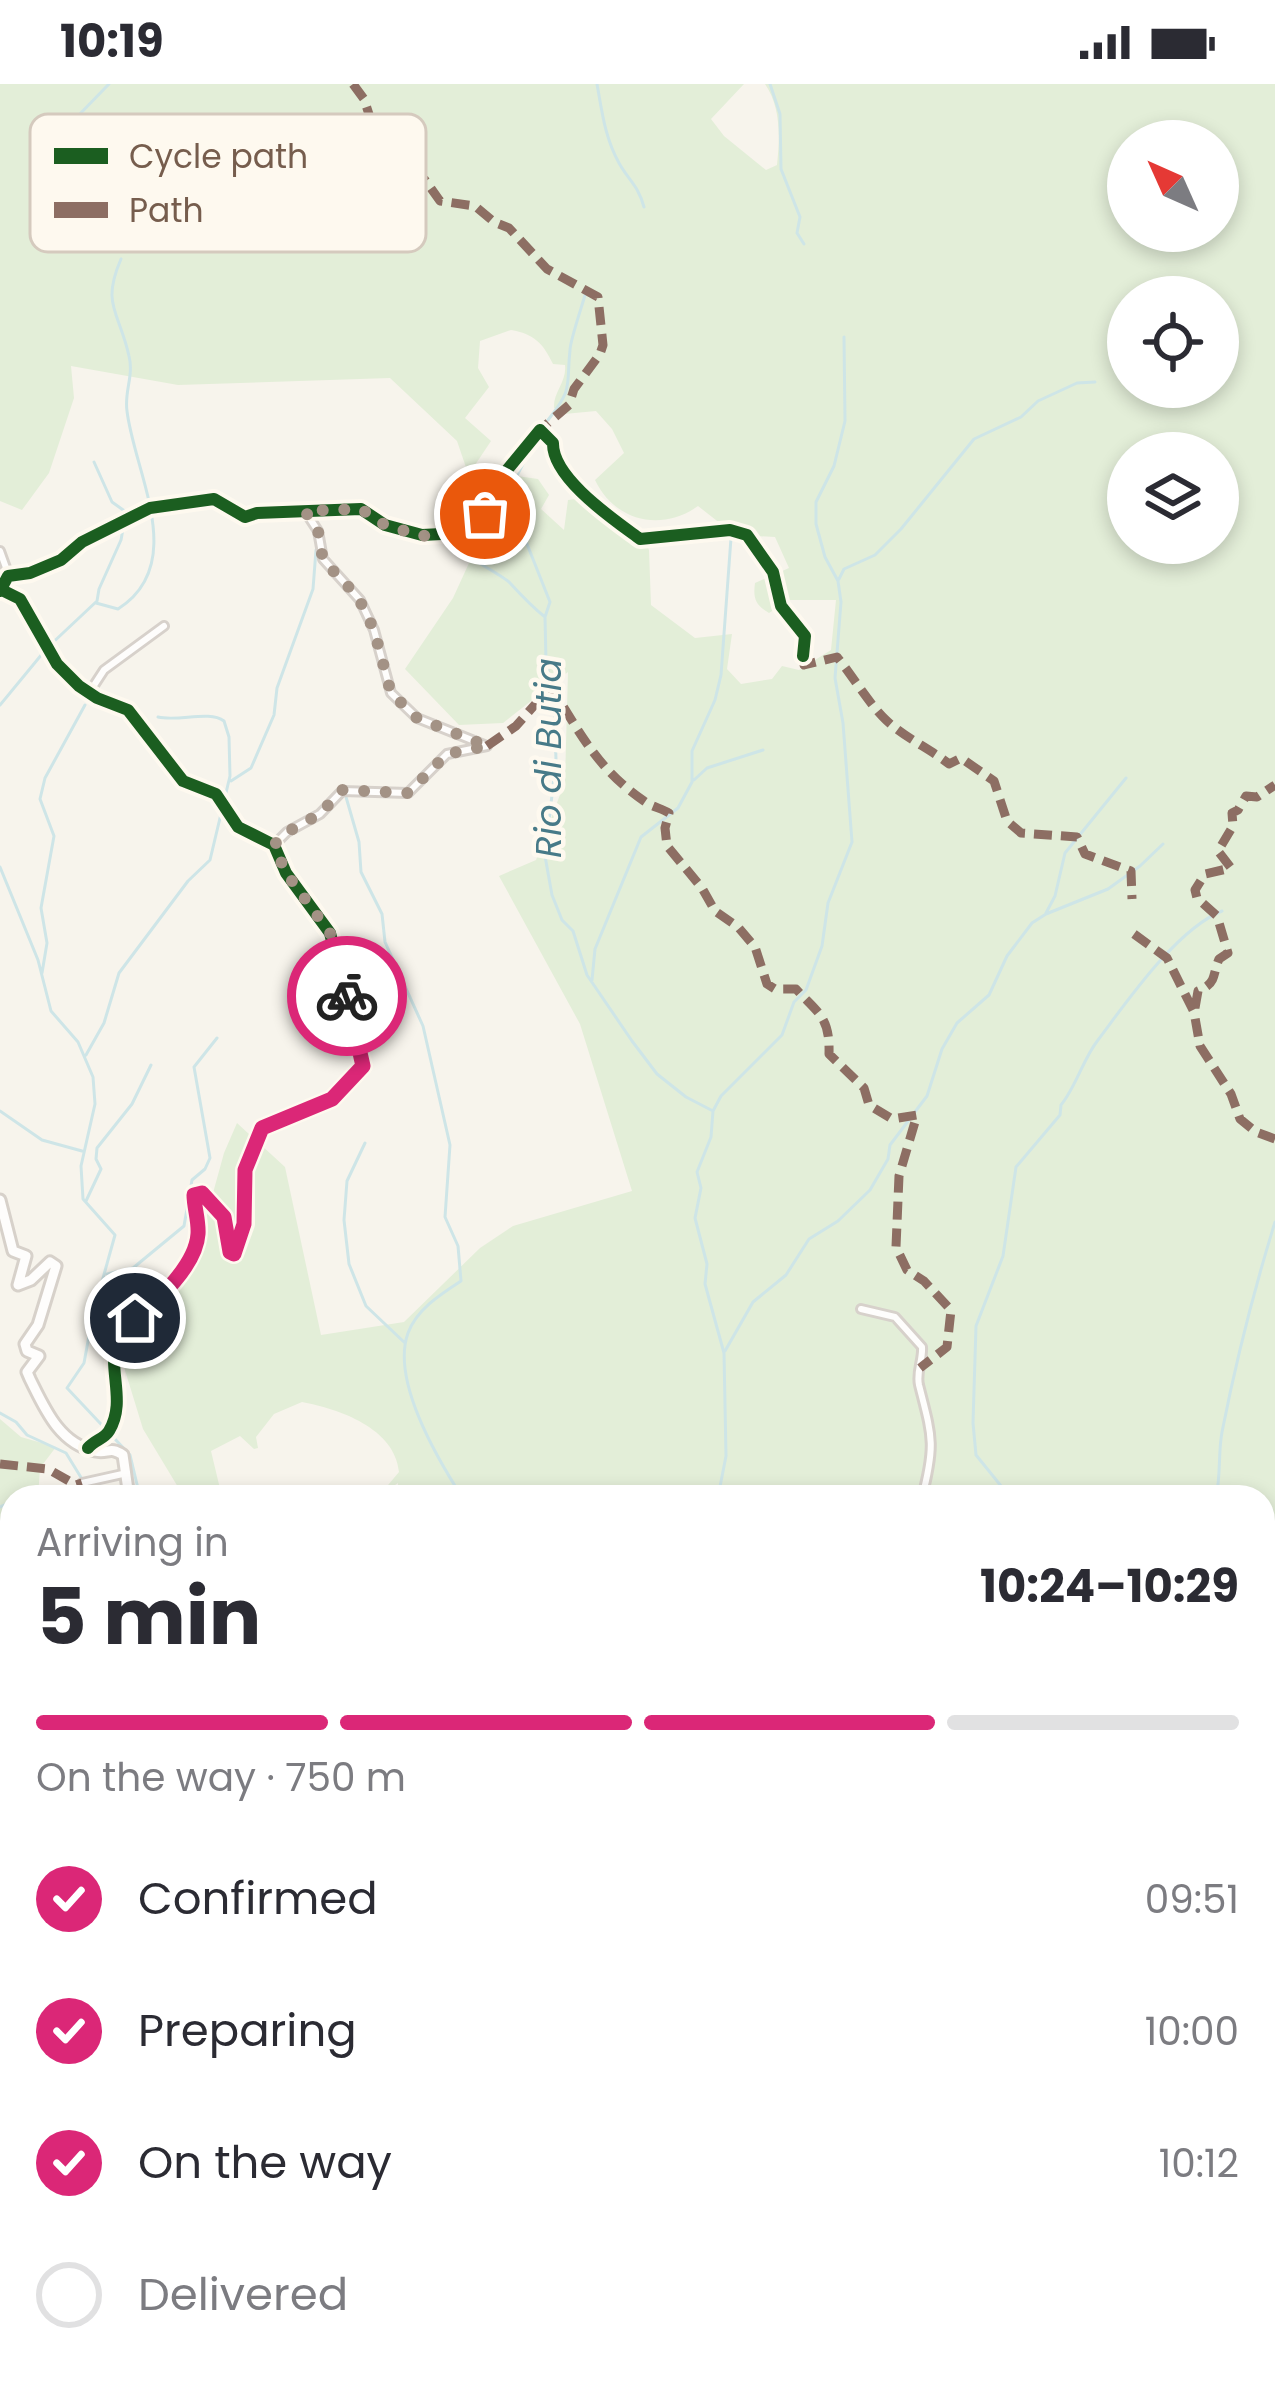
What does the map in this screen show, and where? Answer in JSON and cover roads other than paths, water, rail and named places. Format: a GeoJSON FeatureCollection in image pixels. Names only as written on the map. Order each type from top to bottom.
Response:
{"type":"FeatureCollection","features":[{"type":"Feature","properties":{"kind":"street"},"geometry":{"type":"LineString","coordinates":[[10,576],[61,560],[82,542],[153,507],[214,499],[245,518],[361,509],[395,528],[422,536],[442,534],[485,514],[498,481],[540,430],[553,443],[554,458],[589,500],[640,539],[730,530],[747,535],[773,572],[781,606],[805,636],[803,656]]}},
{"type":"Feature","properties":{"kind":"street"},"geometry":{"type":"LineString","coordinates":[[274,845],[320,814],[342,790],[408,793],[447,754],[487,746],[417,718],[391,693],[367,615],[358,597],[323,560],[318,531],[305,511]]}},
{"type":"Feature","properties":{"kind":"street"},"geometry":{"type":"LineString","coordinates":[[0,551],[10,576]]}},
{"type":"Feature","properties":{"kind":"street"},"geometry":{"type":"LineString","coordinates":[[10,576],[1,591],[20,599],[57,664],[89,693],[128,710],[182,781],[220,797],[238,826],[274,845],[286,873],[330,933],[363,1066],[332,1099],[262,1128],[245,1170],[244,1224],[234,1254],[224,1217],[202,1193],[194,1195],[199,1233],[195,1249],[152,1306],[118,1337],[119,1392],[106,1434],[88,1448]]}},
{"type":"Feature","properties":{"kind":"street"},"geometry":{"type":"LineString","coordinates":[[89,693],[104,670],[164,626]]}},
{"type":"Feature","properties":{"kind":"street"},"geometry":{"type":"LineString","coordinates":[[0,1200],[13,1251],[26,1256],[19,1285],[50,1262],[56,1266],[38,1324],[25,1344],[27,1351],[39,1357],[27,1372],[30,1379],[55,1428],[94,1451],[114,1449]]}},
{"type":"Feature","properties":{"kind":"street"},"geometry":{"type":"LineString","coordinates":[[861,1310],[895,1317],[922,1347],[919,1383],[932,1435],[926,1485]]}},
{"type":"Feature","properties":{"kind":"street"},"geometry":{"type":"LineString","coordinates":[[106,1434],[123,1455],[128,1485]]}},
{"type":"Feature","properties":{"kind":"street"},"geometry":{"type":"LineString","coordinates":[[88,1481],[127,1473]]}},
{"type":"Feature","properties":{"kind":"waterway"},"geometry":{"type":"LineString","coordinates":[[80,114],[109,84]]}},
{"type":"Feature","properties":{"kind":"waterway"},"geometry":{"type":"LineString","coordinates":[[597,84],[610,144],[644,207]]}},
{"type":"Feature","properties":{"kind":"waterway"},"geometry":{"type":"LineString","coordinates":[[770,84],[780,114],[781,169],[800,217],[797,233],[804,244]]}},
{"type":"Feature","properties":{"kind":"waterway"},"geometry":{"type":"LineString","coordinates":[[96,603],[118,609],[139,590],[150,568],[154,543],[127,411],[129,356],[112,298],[121,259]]}},
{"type":"Feature","properties":{"kind":"waterway","name":"Rio di Butia"},"geometry":{"type":"LineString","coordinates":[[548,420],[565,393],[585,295]]}},
{"type":"Feature","properties":{"kind":"waterway"},"geometry":{"type":"LineString","coordinates":[[720,1485],[726,1456],[724,1353],[705,1284],[707,1264],[695,1218],[701,1188],[697,1172],[721,1096],[782,1035],[794,1002],[806,990],[822,946],[828,903],[852,842],[835,678],[841,602],[816,524],[816,502],[834,466],[845,421],[844,337]]}},
{"type":"Feature","properties":{"kind":"waterway"},"geometry":{"type":"LineString","coordinates":[[839,579],[844,569],[875,555],[901,529],[974,439],[1021,417],[1038,401],[1077,383],[1095,382]]}},
{"type":"Feature","properties":{"kind":"waterway","name":"Rio di Butia"},"geometry":{"type":"LineString","coordinates":[[536,439],[511,487],[550,602],[545,617],[546,662],[554,696],[556,760],[545,856],[552,895],[562,920],[573,931],[587,975],[632,1041],[657,1074],[713,1111]]}},
{"type":"Feature","properties":{"kind":"waterway"},"geometry":{"type":"LineString","coordinates":[[0,705],[47,648],[97,601],[121,540],[126,512],[112,502],[94,462]]}},
{"type":"Feature","properties":{"kind":"waterway"},"geometry":{"type":"LineString","coordinates":[[592,980],[595,949],[641,837],[678,808],[692,782],[692,751],[721,675],[731,538]]}},
{"type":"Feature","properties":{"kind":"waterway"},"geometry":{"type":"LineString","coordinates":[[231,781],[251,768],[274,715],[277,688],[313,589],[316,550]]}},
{"type":"Feature","properties":{"kind":"waterway"},"geometry":{"type":"LineString","coordinates":[[460,550],[507,580],[545,617]]}},
{"type":"Feature","properties":{"kind":"waterway"},"geometry":{"type":"LineString","coordinates":[[42,973],[47,943],[41,908],[54,836],[40,799],[45,778],[85,705]]}},
{"type":"Feature","properties":{"kind":"waterway"},"geometry":{"type":"LineString","coordinates":[[86,1055],[104,1023],[119,973],[188,881],[210,860],[230,776],[224,721],[210,716],[158,717]]}},
{"type":"Feature","properties":{"kind":"waterway"},"geometry":{"type":"LineString","coordinates":[[694,780],[707,768],[763,750]]}},
{"type":"Feature","properties":{"kind":"waterway"},"geometry":{"type":"LineString","coordinates":[[1046,913],[1065,853],[1126,778]]}},
{"type":"Feature","properties":{"kind":"waterway"},"geometry":{"type":"LineString","coordinates":[[346,797],[359,842],[361,872],[382,914],[385,942],[423,1026],[450,1145],[445,1217],[458,1246],[461,1281],[417,1317],[404,1352],[419,1418],[455,1485]]}},
{"type":"Feature","properties":{"kind":"waterway"},"geometry":{"type":"LineString","coordinates":[[725,1351],[753,1302],[786,1275],[809,1239],[838,1221],[870,1190],[888,1159],[890,1145],[927,1096],[942,1049],[957,1023],[989,995],[1007,956],[1032,923],[1108,889],[1163,844]]}},
{"type":"Feature","properties":{"kind":"waterway"},"geometry":{"type":"LineString","coordinates":[[0,867],[38,960],[51,1011],[78,1042],[93,1077],[95,1104],[81,1166],[83,1199],[115,1235],[84,1363],[67,1388],[130,1455],[137,1485]]}},
{"type":"Feature","properties":{"kind":"waterway"},"geometry":{"type":"LineString","coordinates":[[1000,1485],[976,1455],[976,1326],[1003,1256],[1016,1167],[1060,1115],[1093,1048],[1139,986],[1188,933],[1222,911]]}},
{"type":"Feature","properties":{"kind":"waterway"},"geometry":{"type":"LineString","coordinates":[[107,1274],[133,1268],[184,1226],[192,1180],[210,1158],[194,1067],[217,1038]]}},
{"type":"Feature","properties":{"kind":"waterway"},"geometry":{"type":"LineString","coordinates":[[86,1201],[101,1169],[97,1148],[132,1104],[151,1065]]}},
{"type":"Feature","properties":{"kind":"waterway"},"geometry":{"type":"LineString","coordinates":[[0,1111],[42,1140],[82,1151]]}},
{"type":"Feature","properties":{"kind":"waterway"},"geometry":{"type":"LineString","coordinates":[[365,1143],[347,1181],[344,1220],[349,1264],[366,1306],[405,1343]]}},
{"type":"Feature","properties":{"kind":"waterway"},"geometry":{"type":"LineString","coordinates":[[1218,1485],[1227,1405],[1275,1222]]}},
{"type":"Feature","properties":{"kind":"waterway"},"geometry":{"type":"LineString","coordinates":[[0,1413],[27,1435],[66,1453],[86,1485]]}}]}
